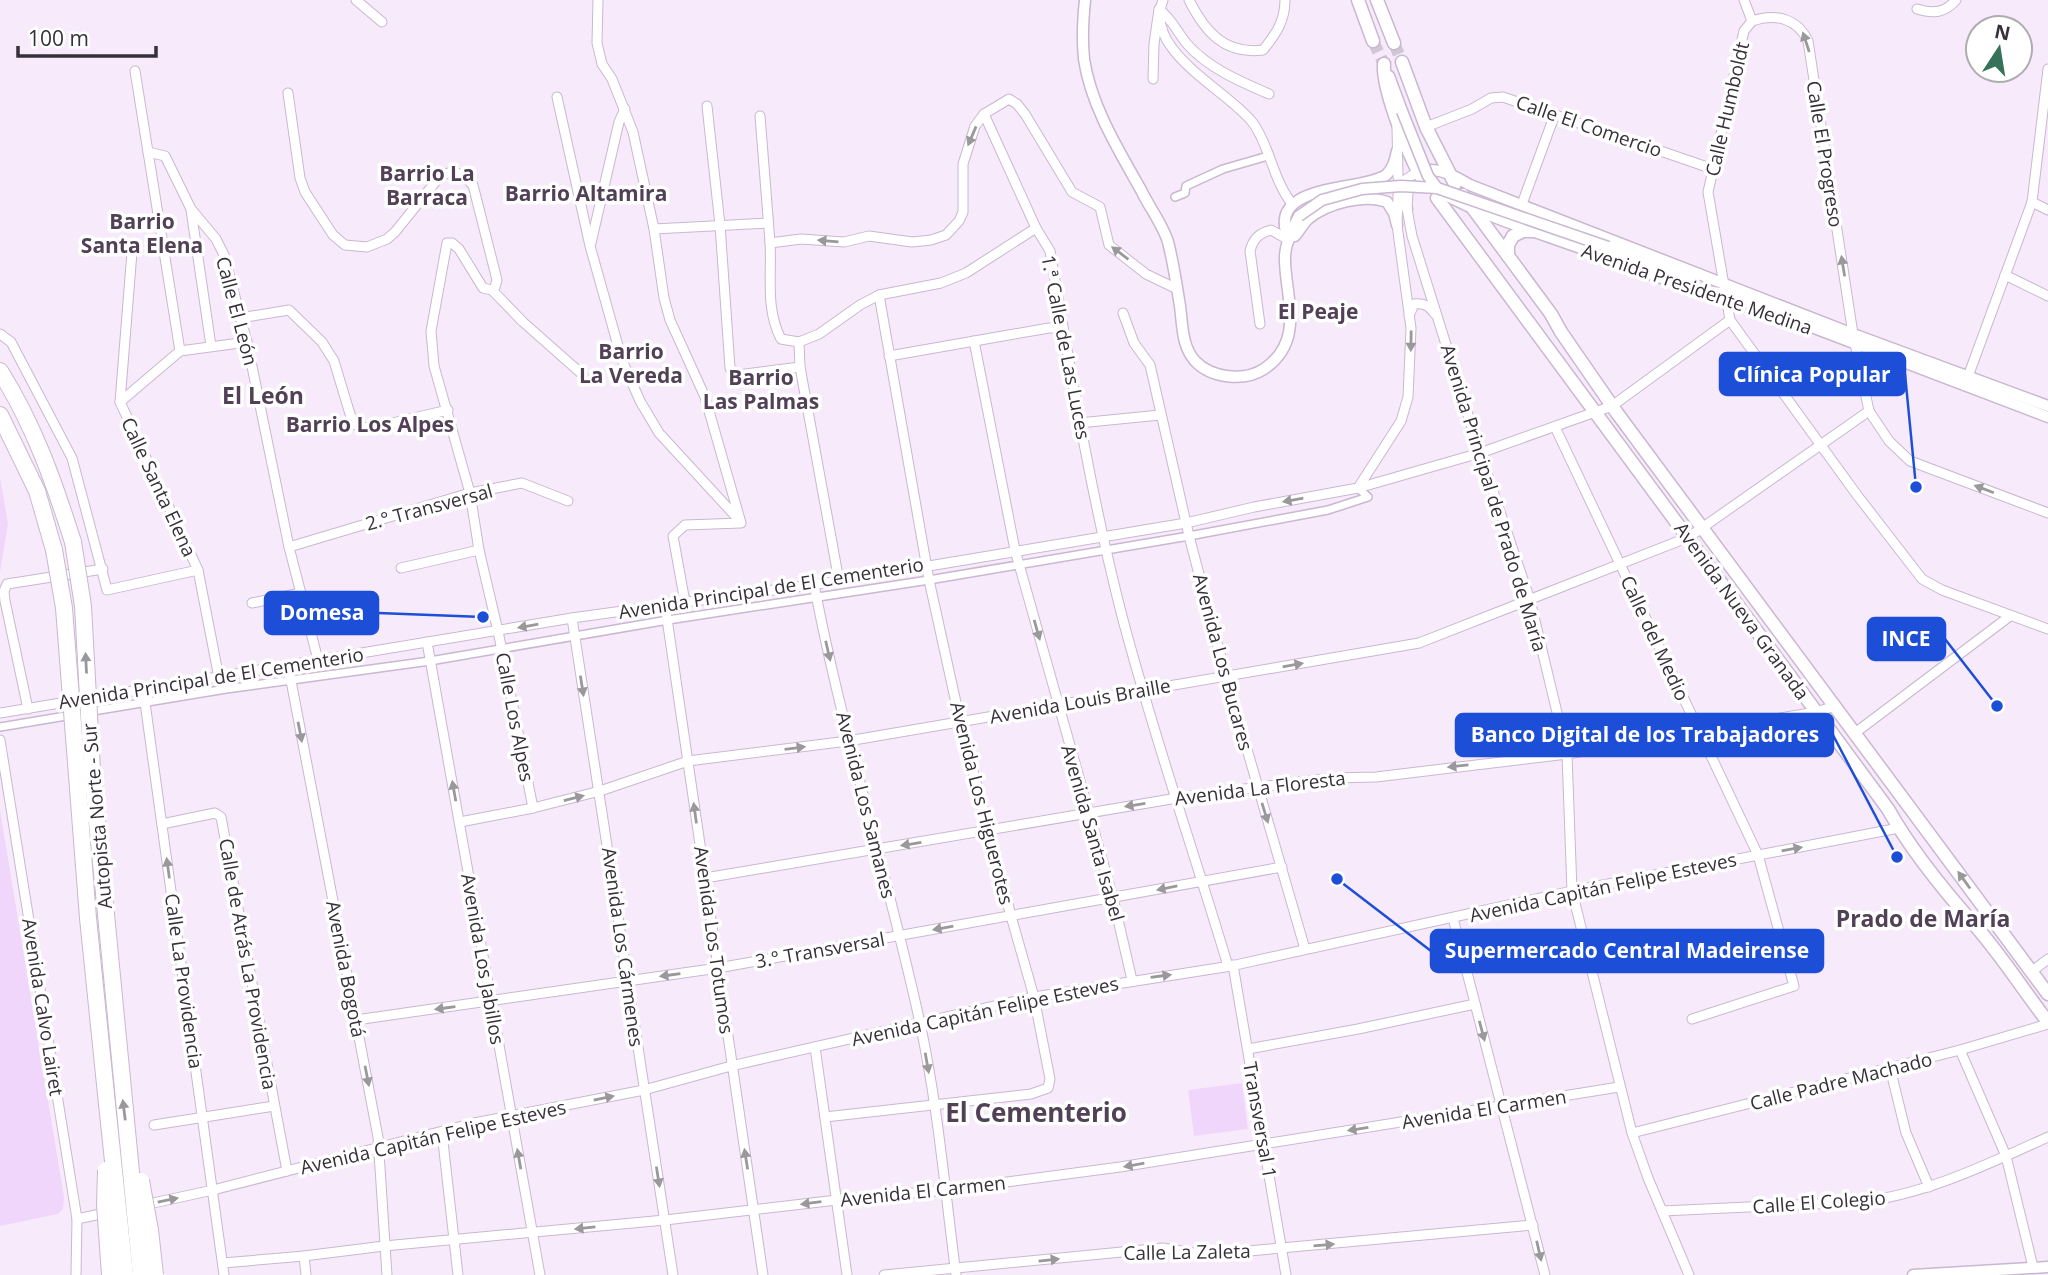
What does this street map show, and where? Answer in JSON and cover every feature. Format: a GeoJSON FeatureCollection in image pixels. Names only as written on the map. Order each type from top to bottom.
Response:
{"type":"FeatureCollection","features":[{"type":"Feature","properties":{"kind":"highway","name":"Autopista Norte - Sur"},"geometry":{"type":"LineString","coordinates":[[0,372],[30,424],[40,448],[73,542],[83,606],[92,769],[141,1275]]}},
{"type":"Feature","properties":{"kind":"highway","name":"Autopista Norte - Sur"},"geometry":{"type":"LineString","coordinates":[[0,415],[37,491],[54,550],[64,608],[86,905],[125,1275]]}},
{"type":"Feature","properties":{"kind":"highway"},"geometry":{"type":"LineString","coordinates":[[107,1104],[105,1204],[110,1275]]}},
{"type":"Feature","properties":{"kind":"highway"},"geometry":{"type":"LineString","coordinates":[[128,1145],[142,1184],[155,1275]]}},
{"type":"Feature","properties":{"kind":"main road"},"geometry":{"type":"LineString","coordinates":[[1358,0],[1373,41]]}},
{"type":"Feature","properties":{"kind":"main road"},"geometry":{"type":"LineString","coordinates":[[1377,0],[1394,43]]}},
{"type":"Feature","properties":{"kind":"main road"},"geometry":{"type":"LineString","coordinates":[[1402,62],[1426,127],[1452,178]]}},
{"type":"Feature","properties":{"kind":"main road","name":"Avenida Nueva Granada"},"geometry":{"type":"LineString","coordinates":[[1384,64],[1384,72],[1418,172],[1434,190],[1689,537],[1888,809],[1954,904],[1972,921],[2048,1023]]}},
{"type":"Feature","properties":{"kind":"main road","name":"Avenida Nueva Granada"},"geometry":{"type":"LineString","coordinates":[[1466,201],[1551,314],[1612,406],[2048,994]]}},
{"type":"Feature","properties":{"kind":"main road"},"geometry":{"type":"LineString","coordinates":[[1508,256],[1509,242],[1513,236],[1523,231],[1534,231]]}},
{"type":"Feature","properties":{"kind":"street"},"geometry":{"type":"LineString","coordinates":[[356,0],[382,22]]}},
{"type":"Feature","properties":{"kind":"street"},"geometry":{"type":"LineString","coordinates":[[598,0],[597,43],[602,64],[612,79],[633,132],[670,320],[705,397],[741,523]]}},
{"type":"Feature","properties":{"kind":"street"},"geometry":{"type":"LineString","coordinates":[[1085,0],[1084,58],[1093,96],[1105,124],[1167,239],[1182,332],[1190,354],[1205,369],[1226,376],[1240,377],[1254,375],[1272,363],[1289,331],[1290,296],[1285,261],[1289,240],[1299,216],[1322,200],[1362,189],[1401,186],[1434,190],[1608,247],[1724,289]]}},
{"type":"Feature","properties":{"kind":"street"},"geometry":{"type":"LineString","coordinates":[[1189,0],[1202,23],[1216,37],[1228,46],[1248,52],[1263,50],[1276,34],[1285,15],[1285,0]]}},
{"type":"Feature","properties":{"kind":"street"},"geometry":{"type":"LineString","coordinates":[[1744,0],[1752,21]]}},
{"type":"Feature","properties":{"kind":"street"},"geometry":{"type":"LineString","coordinates":[[1917,9],[1928,13],[1937,12],[1947,9],[1956,0]]}},
{"type":"Feature","properties":{"kind":"street"},"geometry":{"type":"LineString","coordinates":[[1153,79],[1154,44],[1161,5]]}},
{"type":"Feature","properties":{"kind":"street"},"geometry":{"type":"LineString","coordinates":[[1161,5],[1186,43],[1202,57],[1233,78],[1269,94]]}},
{"type":"Feature","properties":{"kind":"street"},"geometry":{"type":"LineString","coordinates":[[1161,5],[1163,30],[1177,55],[1196,75],[1237,106],[1255,125],[1282,188],[1293,205]]}},
{"type":"Feature","properties":{"kind":"street","name":"Calle El Progreso"},"geometry":{"type":"LineString","coordinates":[[1752,21],[1763,17],[1777,17],[1793,23],[1803,31],[1808,41],[1854,340],[1869,411]]}},
{"type":"Feature","properties":{"kind":"street","name":"Calle Humboldt"},"geometry":{"type":"LineString","coordinates":[[1730,320],[1708,192],[1744,31],[1752,21]]}},
{"type":"Feature","properties":{"kind":"street"},"geometry":{"type":"LineString","coordinates":[[1964,386],[2032,202],[2048,69]]}},
{"type":"Feature","properties":{"kind":"street"},"geometry":{"type":"LineString","coordinates":[[135,71],[180,351]]}},
{"type":"Feature","properties":{"kind":"street"},"geometry":{"type":"LineString","coordinates":[[288,93],[302,185],[333,235],[345,245],[375,245],[395,232],[441,175],[453,172],[463,175],[473,185],[480,220],[489,245],[497,280],[492,290],[523,322],[583,375]]}},
{"type":"Feature","properties":{"kind":"street"},"geometry":{"type":"LineString","coordinates":[[557,97],[590,246],[622,360],[640,401],[659,433],[741,523]]}},
{"type":"Feature","properties":{"kind":"street","name":"Calle El Comercio"},"geometry":{"type":"LineString","coordinates":[[1426,127],[1472,109],[1491,98],[1503,97],[1713,169]]}},
{"type":"Feature","properties":{"kind":"street"},"geometry":{"type":"LineString","coordinates":[[770,243],[801,239],[844,242],[869,236],[912,242],[931,240],[946,234],[959,221],[963,212],[963,164],[967,145],[984,114],[1009,99],[1017,104],[1072,192],[1100,206],[1109,245],[1146,274],[1177,289]]}},
{"type":"Feature","properties":{"kind":"street"},"geometry":{"type":"LineString","coordinates":[[1398,110],[1410,110],[1416,99]]}},
{"type":"Feature","properties":{"kind":"street"},"geometry":{"type":"LineString","coordinates":[[706,106],[720,225],[730,368],[738,374],[800,367]]}},
{"type":"Feature","properties":{"kind":"street"},"geometry":{"type":"LineString","coordinates":[[590,246],[619,122],[625,109]]}},
{"type":"Feature","properties":{"kind":"street"},"geometry":{"type":"LineString","coordinates":[[1398,110],[1397,151],[1401,189],[1407,209]]}},
{"type":"Feature","properties":{"kind":"street"},"geometry":{"type":"LineString","coordinates":[[1398,110],[1434,190]]}},
{"type":"Feature","properties":{"kind":"street","name":"1.ª Calle de Las Luces"},"geometry":{"type":"LineString","coordinates":[[984,114],[1036,228],[1050,251],[1079,423],[1118,597],[1142,690],[1177,798]]}},
{"type":"Feature","properties":{"kind":"street"},"geometry":{"type":"LineString","coordinates":[[1522,204],[1555,114]]}},
{"type":"Feature","properties":{"kind":"street"},"geometry":{"type":"LineString","coordinates":[[760,116],[770,243],[770,306],[773,324],[780,338],[799,342],[819,334],[860,304],[879,295],[941,283],[966,273],[1036,228]]}},
{"type":"Feature","properties":{"kind":"street"},"geometry":{"type":"LineString","coordinates":[[1289,240],[1286,226],[1293,205],[1327,188],[1378,179],[1389,172],[1397,151]]}},
{"type":"Feature","properties":{"kind":"street","name":"Calle El León"},"geometry":{"type":"LineString","coordinates":[[148,152],[165,156],[191,209],[216,239],[224,255],[247,342],[289,547],[318,660]]}},
{"type":"Feature","properties":{"kind":"street"},"geometry":{"type":"LineString","coordinates":[[1175,197],[1185,192],[1186,186],[1223,169],[1268,156]]}},
{"type":"Feature","properties":{"kind":"street"},"geometry":{"type":"LineString","coordinates":[[1397,225],[1401,189],[1405,180],[1418,172],[1431,169],[1452,178]]}},
{"type":"Feature","properties":{"kind":"street","name":"Avenida Presidente Medina"},"geometry":{"type":"LineString","coordinates":[[1452,178],[1522,204],[1964,386],[2048,417]]}},
{"type":"Feature","properties":{"kind":"street","name":"Avenida Presidente Medina"},"geometry":{"type":"LineString","coordinates":[[1434,190],[1534,231],[1665,279],[1705,292],[1724,289],[1766,300],[1854,340],[1968,375],[2048,406]]}},
{"type":"Feature","properties":{"kind":"street"},"geometry":{"type":"LineString","coordinates":[[0,727],[145,702],[430,661],[668,620],[817,599],[1189,536],[1328,510],[1368,497],[1358,488],[1401,421],[1408,397],[1411,328],[1395,213],[1387,202],[1375,199],[1357,200],[1331,207],[1315,215],[1289,240]]}},
{"type":"Feature","properties":{"kind":"street"},"geometry":{"type":"LineString","coordinates":[[2032,202],[2048,210]]}},
{"type":"Feature","properties":{"kind":"street"},"geometry":{"type":"LineString","coordinates":[[191,209],[211,346]]}},
{"type":"Feature","properties":{"kind":"street","name":"Avenida Principal de Prado de María"},"geometry":{"type":"LineString","coordinates":[[1407,209],[1412,236],[1480,453],[1530,600],[1567,754],[1573,891],[1619,1087],[1632,1133],[1689,1275]]}},
{"type":"Feature","properties":{"kind":"street"},"geometry":{"type":"LineString","coordinates":[[654,229],[768,223]]}},
{"type":"Feature","properties":{"kind":"street"},"geometry":{"type":"LineString","coordinates":[[1260,324],[1250,251],[1252,242],[1262,233],[1271,230],[1289,240]]}},
{"type":"Feature","properties":{"kind":"street","name":"Calle Los Alpes"},"geometry":{"type":"LineString","coordinates":[[492,290],[483,288],[459,248],[447,243],[431,331],[434,366],[470,493],[479,550],[533,808]]}},
{"type":"Feature","properties":{"kind":"street","name":"Calle Santa Elena"},"geometry":{"type":"LineString","coordinates":[[132,252],[120,402],[198,570],[219,678]]}},
{"type":"Feature","properties":{"kind":"street"},"geometry":{"type":"LineString","coordinates":[[2005,275],[2048,296]]}},
{"type":"Feature","properties":{"kind":"street","name":"Avenida Los Higuerotes"},"geometry":{"type":"LineString","coordinates":[[825,1116],[1019,1096],[1048,1088],[1050,1079],[1034,997],[960,722],[925,565],[879,295]]}},
{"type":"Feature","properties":{"kind":"street"},"geometry":{"type":"LineString","coordinates":[[1409,318],[1414,304],[1422,303],[1429,307],[1438,319]]}},
{"type":"Feature","properties":{"kind":"street"},"geometry":{"type":"LineString","coordinates":[[240,318],[289,310],[322,342],[334,361],[353,424],[362,428],[448,410]]}},
{"type":"Feature","properties":{"kind":"street","name":"Avenida Los Bucares"},"geometry":{"type":"LineString","coordinates":[[1123,313],[1134,343],[1150,365],[1189,536],[1226,677],[1305,949]]}},
{"type":"Feature","properties":{"kind":"street"},"geometry":{"type":"LineString","coordinates":[[1730,320],[1857,495],[1922,579],[1942,590],[2048,629]]}},
{"type":"Feature","properties":{"kind":"street","name":"Avenida Principal de El Cementerio"},"geometry":{"type":"LineString","coordinates":[[0,713],[572,618],[839,581],[1186,523],[1254,507],[1358,488],[1480,453],[1612,406],[1730,320]]}},
{"type":"Feature","properties":{"kind":"street"},"geometry":{"type":"LineString","coordinates":[[889,356],[1049,328],[1063,328]]}},
{"type":"Feature","properties":{"kind":"street"},"geometry":{"type":"LineString","coordinates":[[0,334],[12,342],[72,457],[107,590],[198,570]]}},
{"type":"Feature","properties":{"kind":"street","name":"Avenida Santa Isabel"},"geometry":{"type":"LineString","coordinates":[[974,341],[1018,565],[1113,898],[1132,980]]}},
{"type":"Feature","properties":{"kind":"street"},"geometry":{"type":"LineString","coordinates":[[120,402],[180,351],[247,342]]}},
{"type":"Feature","properties":{"kind":"street"},"geometry":{"type":"LineString","coordinates":[[799,342],[800,367],[839,581]]}},
{"type":"Feature","properties":{"kind":"street"},"geometry":{"type":"LineString","coordinates":[[1703,528],[1869,411],[1889,441],[1910,461],[2048,513]]}},
{"type":"Feature","properties":{"kind":"street"},"geometry":{"type":"LineString","coordinates":[[1079,423],[1160,415]]}},
{"type":"Feature","properties":{"kind":"street","name":"Calle del Medio"},"geometry":{"type":"LineString","coordinates":[[1555,427],[1758,855],[1794,986],[1692,1019]]}},
{"type":"Feature","properties":{"kind":"street","name":"2.° Transversal"},"geometry":{"type":"LineString","coordinates":[[289,547],[470,493],[522,483],[568,501]]}},
{"type":"Feature","properties":{"kind":"street"},"geometry":{"type":"LineString","coordinates":[[685,602],[673,536],[685,524],[741,523]]}},
{"type":"Feature","properties":{"kind":"street","name":"Avenida Louis Braille"},"geometry":{"type":"LineString","coordinates":[[460,822],[533,808],[600,791],[688,761],[848,741],[1419,643],[1689,537],[1703,528]]}},
{"type":"Feature","properties":{"kind":"street"},"geometry":{"type":"LineString","coordinates":[[401,568],[479,550]]}},
{"type":"Feature","properties":{"kind":"street"},"geometry":{"type":"LineString","coordinates":[[27,709],[4,591],[8,584],[103,569]]}},
{"type":"Feature","properties":{"kind":"street","name":"Avenida Los Samanes"},"geometry":{"type":"LineString","coordinates":[[814,584],[848,741],[920,1024],[934,1105],[955,1272]]}},
{"type":"Feature","properties":{"kind":"street"},"geometry":{"type":"LineString","coordinates":[[252,603],[300,593]]}},
{"type":"Feature","properties":{"kind":"street","name":"Avenida Los Totumos"},"geometry":{"type":"LineString","coordinates":[[666,605],[763,1275]]}},
{"type":"Feature","properties":{"kind":"street"},"geometry":{"type":"LineString","coordinates":[[1855,733],[2010,616]]}},
{"type":"Feature","properties":{"kind":"street","name":"Avenida Los Cármenes"},"geometry":{"type":"LineString","coordinates":[[572,618],[630,981],[673,1275]]}},
{"type":"Feature","properties":{"kind":"street","name":"Avenida Los Jabillos"},"geometry":{"type":"LineString","coordinates":[[427,642],[489,1002],[540,1275]]}},
{"type":"Feature","properties":{"kind":"street","name":"Avenida Bogotá"},"geometry":{"type":"LineString","coordinates":[[288,665],[378,1137],[387,1275]]}},
{"type":"Feature","properties":{"kind":"street","name":"Calle La Providencia"},"geometry":{"type":"LineString","coordinates":[[143,688],[224,1275]]}},
{"type":"Feature","properties":{"kind":"street","name":"Avenida La Floresta"},"geometry":{"type":"LineString","coordinates":[[705,878],[1177,798],[1332,778],[1376,777],[1567,754],[1816,712],[1835,706]]}},
{"type":"Feature","properties":{"kind":"street","name":"Avenida Calvo Lairet"},"geometry":{"type":"LineString","coordinates":[[0,740],[77,1219],[76,1275]]}},
{"type":"Feature","properties":{"kind":"street","name":"Transversal 1"},"geometry":{"type":"LineString","coordinates":[[1177,798],[1231,966],[1265,1144],[1286,1275]]}},
{"type":"Feature","properties":{"kind":"street","name":"Calle de Atrás La Providencia"},"geometry":{"type":"LineString","coordinates":[[162,824],[215,813],[221,817],[287,1171]]}},
{"type":"Feature","properties":{"kind":"street","name":"Avenida Capitán Felipe Esteves"},"geometry":{"type":"LineString","coordinates":[[77,1219],[213,1190],[474,1124],[644,1090],[731,1066],[1034,997],[1231,966],[1573,891],[1899,828]]}},
{"type":"Feature","properties":{"kind":"street","name":"3.° Transversal"},"geometry":{"type":"LineString","coordinates":[[356,1020],[718,968],[1282,867]]}},
{"type":"Feature","properties":{"kind":"street"},"geometry":{"type":"LineString","coordinates":[[1453,918],[1545,1275]]}},
{"type":"Feature","properties":{"kind":"street"},"geometry":{"type":"LineString","coordinates":[[2031,972],[2048,959]]}},
{"type":"Feature","properties":{"kind":"street"},"geometry":{"type":"LineString","coordinates":[[1248,1049],[1475,1004]]}},
{"type":"Feature","properties":{"kind":"street","name":"Calle Padre Machado"},"geometry":{"type":"LineString","coordinates":[[1632,1133],[1960,1050],[2048,1023]]}},
{"type":"Feature","properties":{"kind":"street"},"geometry":{"type":"LineString","coordinates":[[816,1046],[847,1275]]}},
{"type":"Feature","properties":{"kind":"street"},"geometry":{"type":"LineString","coordinates":[[1960,1050],[2006,1156],[2032,1267]]}},
{"type":"Feature","properties":{"kind":"street"},"geometry":{"type":"LineString","coordinates":[[1891,1068],[1903,1125],[1928,1187]]}},
{"type":"Feature","properties":{"kind":"street","name":"Avenida El Carmen"},"geometry":{"type":"LineString","coordinates":[[223,1263],[946,1191],[1120,1167],[1619,1087]]}},
{"type":"Feature","properties":{"kind":"street"},"geometry":{"type":"LineString","coordinates":[[154,1125],[275,1106]]}},
{"type":"Feature","properties":{"kind":"street"},"geometry":{"type":"LineString","coordinates":[[442,1133],[458,1275]]}},
{"type":"Feature","properties":{"kind":"street","name":"Calle El Colegio"},"geometry":{"type":"LineString","coordinates":[[1662,1211],[1885,1199],[1928,1187],[2048,1137]]}},
{"type":"Feature","properties":{"kind":"street","name":"Calle La Zaleta"},"geometry":{"type":"LineString","coordinates":[[884,1275],[955,1272],[1163,1248],[1205,1255],[1533,1225]]}},
{"type":"Feature","properties":{"kind":"street"},"geometry":{"type":"LineString","coordinates":[[304,1256],[306,1275]]}},
{"type":"Feature","properties":{"kind":"street"},"geometry":{"type":"LineString","coordinates":[[1913,1275],[2048,1267]]}},
{"type":"Feature","properties":{"kind":"shaded area"},"geometry":{"type":"Polygon","coordinates":[[[0,477],[8,524],[0,572],[0,477]]]}},
{"type":"Feature","properties":{"kind":"shaded area"},"geometry":{"type":"Polygon","coordinates":[[[0,810],[64,1197],[63,1209],[58,1214],[0,1226],[0,810]]]}},
{"type":"Feature","properties":{"kind":"shaded area"},"geometry":{"type":"Polygon","coordinates":[[[1242,1083],[1248,1129],[1194,1136],[1188,1090],[1242,1083]]]}},
{"type":"Feature","properties":{"kind":"tunnel"},"geometry":{"type":"LineString","coordinates":[[1373,41],[1384,64]]}},
{"type":"Feature","properties":{"kind":"tunnel"},"geometry":{"type":"LineString","coordinates":[[1394,43],[1402,62]]}},
{"type":"Feature","properties":{"kind":"place","name":"Clínica Popular"},"geometry":{"type":"Point","coordinates":[1916,487]}},
{"type":"Feature","properties":{"kind":"place","name":"Domesa"},"geometry":{"type":"Point","coordinates":[483,617]}},
{"type":"Feature","properties":{"kind":"place","name":"INCE"},"geometry":{"type":"Point","coordinates":[1997,706]}},
{"type":"Feature","properties":{"kind":"place","name":"Banco Digital de los Trabajadores"},"geometry":{"type":"Point","coordinates":[1897,857]}},
{"type":"Feature","properties":{"kind":"place","name":"Supermercado Central Madeirense"},"geometry":{"type":"Point","coordinates":[1337,879]}},
{"type":"Feature","properties":{"kind":"district","name":"Barrio La Barraca"},"geometry":{"type":"Point","coordinates":[427,186]}},
{"type":"Feature","properties":{"kind":"district","name":"Barrio Altamira"},"geometry":{"type":"Point","coordinates":[586,194]}},
{"type":"Feature","properties":{"kind":"district","name":"Barrio Santa Elena"},"geometry":{"type":"Point","coordinates":[142,234]}},
{"type":"Feature","properties":{"kind":"district","name":"El Peaje"},"geometry":{"type":"Point","coordinates":[1318,312]}},
{"type":"Feature","properties":{"kind":"district","name":"Barrio La Vereda"},"geometry":{"type":"Point","coordinates":[631,364]}},
{"type":"Feature","properties":{"kind":"district","name":"Barrio Las Palmas"},"geometry":{"type":"Point","coordinates":[761,390]}},
{"type":"Feature","properties":{"kind":"district","name":"El León"},"geometry":{"type":"Point","coordinates":[263,396]}},
{"type":"Feature","properties":{"kind":"district","name":"Barrio Los Alpes"},"geometry":{"type":"Point","coordinates":[370,425]}},
{"type":"Feature","properties":{"kind":"district","name":"Prado de María"},"geometry":{"type":"Point","coordinates":[1923,919]}},
{"type":"Feature","properties":{"kind":"district","name":"El Cementerio"},"geometry":{"type":"Point","coordinates":[1036,1113]}}]}
